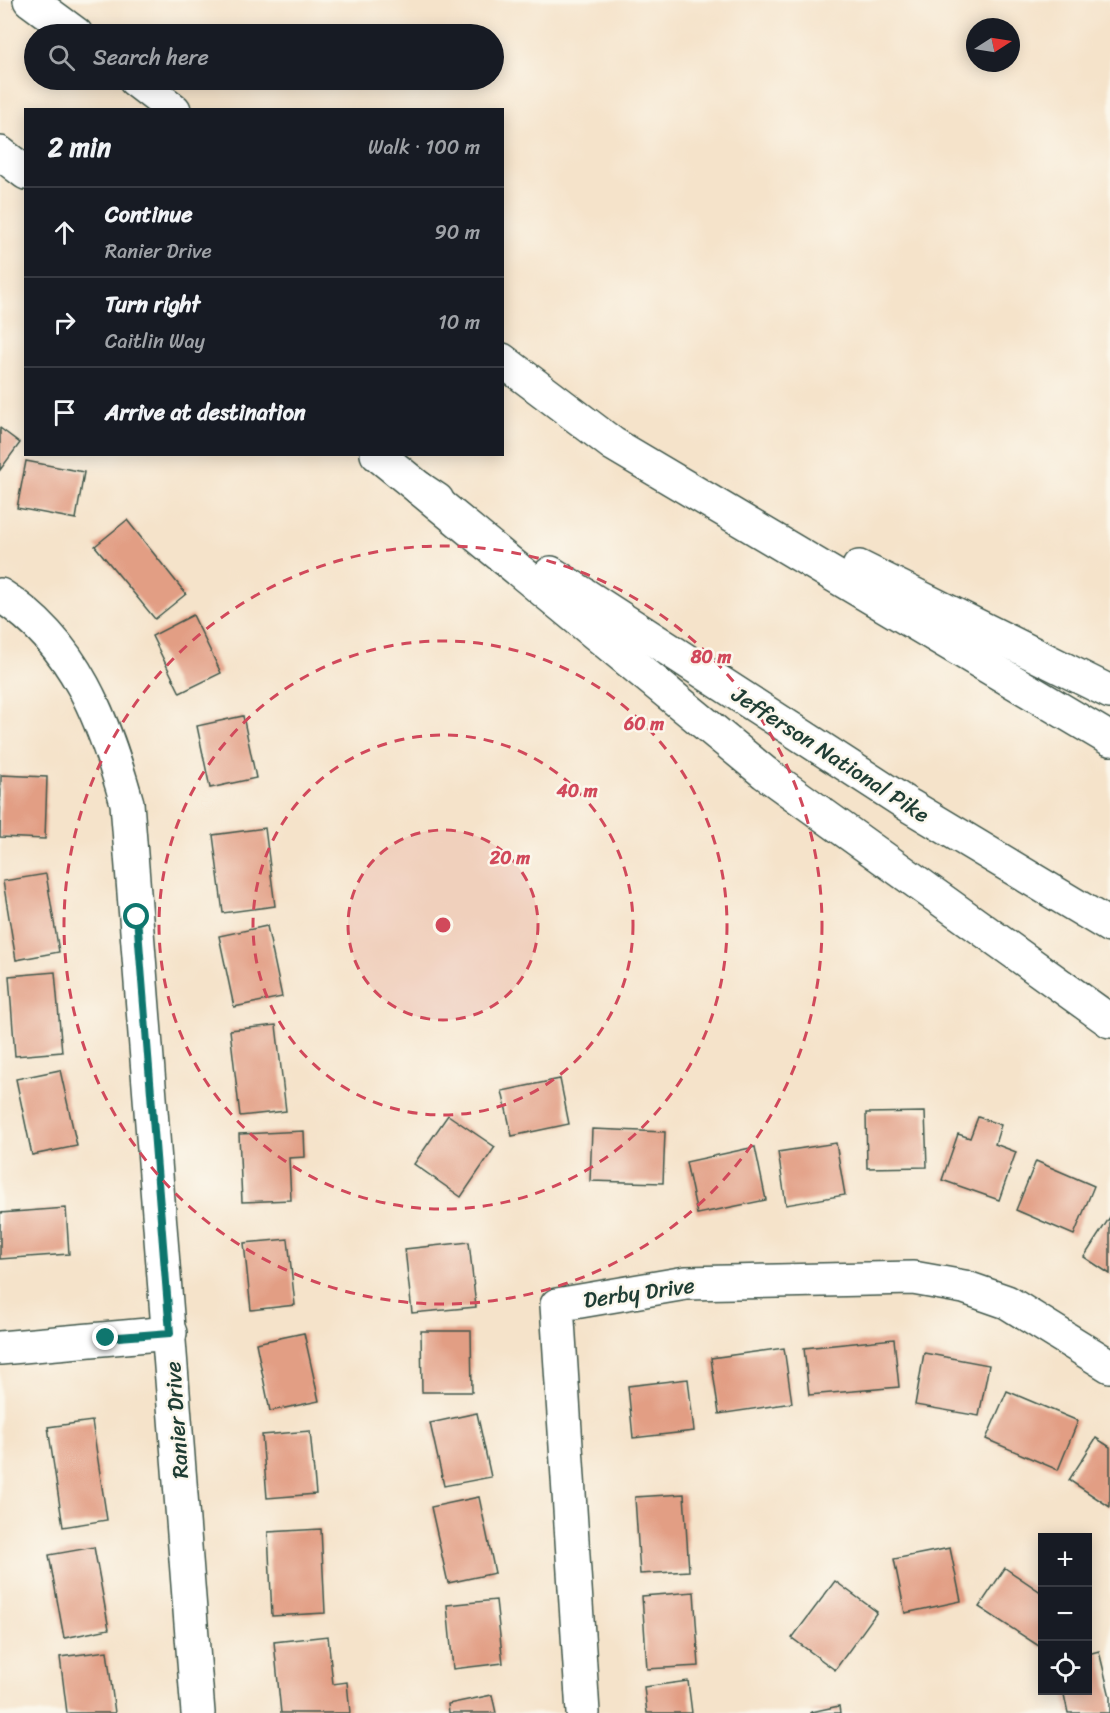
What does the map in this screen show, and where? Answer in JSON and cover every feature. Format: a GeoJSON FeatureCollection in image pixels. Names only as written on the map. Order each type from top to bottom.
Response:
{"type":"FeatureCollection","features":[{"type":"Feature","properties":{"kind":"main road"},"geometry":{"type":"LineString","coordinates":[[30,0],[62,24]]}},
{"type":"Feature","properties":{"kind":"main road"},"geometry":{"type":"LineString","coordinates":[[148,90],[171,108]]}},
{"type":"Feature","properties":{"kind":"main road"},"geometry":{"type":"LineString","coordinates":[[0,153],[24,171]]}},
{"type":"Feature","properties":{"kind":"main road"},"geometry":{"type":"LineString","coordinates":[[504,362],[613,444],[1110,739]]}},
{"type":"Feature","properties":{"kind":"main road"},"geometry":{"type":"LineString","coordinates":[[613,444],[1110,692]]}},
{"type":"Feature","properties":{"kind":"main road","name":"Jefferson National Pike"},"geometry":{"type":"LineString","coordinates":[[379,456],[419,488],[910,806],[1110,926]]}},
{"type":"Feature","properties":{"kind":"main road"},"geometry":{"type":"LineString","coordinates":[[419,488],[765,773],[1110,1021]]}},
{"type":"Feature","properties":{"kind":"main road","name":"Ranier Drive"},"geometry":{"type":"LineString","coordinates":[[0,595],[35,621],[76,671],[102,722],[128,803],[198,1713]]}},
{"type":"Feature","properties":{"kind":"main road","name":"Derby Drive"},"geometry":{"type":"LineString","coordinates":[[584,1713],[557,1305],[686,1284],[913,1278],[964,1287],[1007,1302],[1110,1366]]}},
{"type":"Feature","properties":{"kind":"main road"},"geometry":{"type":"LineString","coordinates":[[0,1348],[170,1333]]}},
{"type":"Feature","properties":{"kind":"building"},"geometry":{"type":"Polygon","coordinates":[[[0,428],[20,443],[0,470],[0,428]]]}},
{"type":"Feature","properties":{"kind":"building"},"geometry":{"type":"Polygon","coordinates":[[[26,461],[84,472],[76,519],[17,508],[26,461]]]}},
{"type":"Feature","properties":{"kind":"building"},"geometry":{"type":"Polygon","coordinates":[[[127,520],[186,594],[155,619],[95,546],[127,520]]]}},
{"type":"Feature","properties":{"kind":"building"},"geometry":{"type":"Polygon","coordinates":[[[193,615],[221,673],[180,693],[152,636],[193,615]]]}},
{"type":"Feature","properties":{"kind":"building"},"geometry":{"type":"Polygon","coordinates":[[[243,716],[256,778],[210,788],[197,726],[243,716]]]}},
{"type":"Feature","properties":{"kind":"building"},"geometry":{"type":"Polygon","coordinates":[[[1,775],[47,777],[45,839],[0,837],[1,775]]]}},
{"type":"Feature","properties":{"kind":"building"},"geometry":{"type":"Polygon","coordinates":[[[265,828],[275,906],[223,913],[213,835],[265,828]]]}},
{"type":"Feature","properties":{"kind":"building"},"geometry":{"type":"Polygon","coordinates":[[[46,874],[59,952],[16,960],[3,881],[46,874]]]}},
{"type":"Feature","properties":{"kind":"building"},"geometry":{"type":"Polygon","coordinates":[[[267,926],[282,997],[234,1007],[219,936],[267,926]]]}},
{"type":"Feature","properties":{"kind":"building"},"geometry":{"type":"Polygon","coordinates":[[[55,972],[62,1052],[15,1056],[9,976],[55,972]]]}},
{"type":"Feature","properties":{"kind":"building"},"geometry":{"type":"Polygon","coordinates":[[[276,1025],[286,1111],[240,1116],[230,1030],[276,1025]]]}},
{"type":"Feature","properties":{"kind":"building"},"geometry":{"type":"Polygon","coordinates":[[[60,1070],[77,1146],[32,1155],[16,1079],[60,1070]]]}},
{"type":"Feature","properties":{"kind":"building"},"geometry":{"type":"Polygon","coordinates":[[[560,1079],[569,1124],[512,1136],[502,1091],[560,1079]]]}},
{"type":"Feature","properties":{"kind":"building"},"geometry":{"type":"Polygon","coordinates":[[[925,1112],[927,1167],[867,1168],[866,1113],[925,1112]]]}},
{"type":"Feature","properties":{"kind":"building"},"geometry":{"type":"Polygon","coordinates":[[[448,1115],[495,1147],[461,1197],[414,1164],[448,1115]]]}},
{"type":"Feature","properties":{"kind":"building"},"geometry":{"type":"Polygon","coordinates":[[[978,1117],[1001,1125],[995,1144],[1016,1152],[999,1200],[942,1180],[958,1134],[970,1138],[978,1117]]]}},
{"type":"Feature","properties":{"kind":"building"},"geometry":{"type":"Polygon","coordinates":[[[592,1129],[665,1132],[663,1183],[590,1181],[592,1129]]]}},
{"type":"Feature","properties":{"kind":"building"},"geometry":{"type":"Polygon","coordinates":[[[304,1131],[305,1157],[289,1158],[291,1200],[242,1202],[239,1134],[304,1131]]]}},
{"type":"Feature","properties":{"kind":"building"},"geometry":{"type":"Polygon","coordinates":[[[836,1143],[845,1195],[786,1205],[778,1152],[836,1143]]]}},
{"type":"Feature","properties":{"kind":"building"},"geometry":{"type":"Polygon","coordinates":[[[755,1147],[766,1200],[697,1214],[686,1162],[755,1147]]]}},
{"type":"Feature","properties":{"kind":"building"},"geometry":{"type":"Polygon","coordinates":[[[1036,1161],[1094,1186],[1074,1235],[1016,1210],[1036,1161]]]}},
{"type":"Feature","properties":{"kind":"building"},"geometry":{"type":"Polygon","coordinates":[[[66,1208],[69,1254],[0,1259],[0,1213],[66,1208]]]}},
{"type":"Feature","properties":{"kind":"building"},"geometry":{"type":"Polygon","coordinates":[[[1110,1217],[1110,1274],[1084,1257],[1110,1217]]]}},
{"type":"Feature","properties":{"kind":"building"},"geometry":{"type":"Polygon","coordinates":[[[288,1239],[295,1305],[251,1310],[244,1243],[288,1239]]]}},
{"type":"Feature","properties":{"kind":"building"},"geometry":{"type":"Polygon","coordinates":[[[469,1242],[476,1307],[412,1313],[405,1249],[469,1242]]]}},
{"type":"Feature","properties":{"kind":"building"},"geometry":{"type":"Polygon","coordinates":[[[421,1331],[471,1331],[472,1392],[422,1392],[421,1331]]]}},
{"type":"Feature","properties":{"kind":"building"},"geometry":{"type":"Polygon","coordinates":[[[304,1333],[319,1401],[270,1411],[256,1343],[304,1333]]]}},
{"type":"Feature","properties":{"kind":"building"},"geometry":{"type":"Polygon","coordinates":[[[894,1339],[899,1387],[809,1395],[804,1348],[894,1339]]]}},
{"type":"Feature","properties":{"kind":"building"},"geometry":{"type":"Polygon","coordinates":[[[784,1348],[792,1403],[719,1414],[711,1358],[784,1348]]]}},
{"type":"Feature","properties":{"kind":"building"},"geometry":{"type":"Polygon","coordinates":[[[924,1353],[989,1365],[979,1416],[915,1405],[924,1353]]]}},
{"type":"Feature","properties":{"kind":"building"},"geometry":{"type":"Polygon","coordinates":[[[688,1379],[694,1431],[633,1438],[628,1386],[688,1379]]]}},
{"type":"Feature","properties":{"kind":"building"},"geometry":{"type":"Polygon","coordinates":[[[1007,1391],[1078,1421],[1058,1470],[986,1439],[1007,1391]]]}},
{"type":"Feature","properties":{"kind":"building"},"geometry":{"type":"Polygon","coordinates":[[[477,1413],[491,1477],[444,1486],[430,1423],[477,1413]]]}},
{"type":"Feature","properties":{"kind":"building"},"geometry":{"type":"Polygon","coordinates":[[[92,1421],[107,1520],[63,1527],[48,1427],[92,1421]]]}},
{"type":"Feature","properties":{"kind":"building"},"geometry":{"type":"Polygon","coordinates":[[[310,1431],[316,1494],[267,1498],[262,1435],[310,1431]]]}},
{"type":"Feature","properties":{"kind":"building"},"geometry":{"type":"Polygon","coordinates":[[[1096,1438],[1110,1447],[1110,1507],[1069,1480],[1096,1438]]]}},
{"type":"Feature","properties":{"kind":"building"},"geometry":{"type":"Polygon","coordinates":[[[684,1494],[689,1571],[640,1574],[635,1497],[684,1494]]]}},
{"type":"Feature","properties":{"kind":"building"},"geometry":{"type":"Polygon","coordinates":[[[479,1497],[495,1573],[448,1583],[431,1507],[479,1497]]]}},
{"type":"Feature","properties":{"kind":"building"},"geometry":{"type":"Polygon","coordinates":[[[321,1529],[325,1613],[272,1616],[268,1532],[321,1529]]]}},
{"type":"Feature","properties":{"kind":"building"},"geometry":{"type":"Polygon","coordinates":[[[94,1547],[109,1629],[64,1638],[49,1555],[94,1547]]]}},
{"type":"Feature","properties":{"kind":"building"},"geometry":{"type":"Polygon","coordinates":[[[950,1548],[961,1601],[905,1613],[894,1559],[950,1548]]]}},
{"type":"Feature","properties":{"kind":"building"},"geometry":{"type":"Polygon","coordinates":[[[1005,1568],[1038,1590],[1038,1645],[979,1607],[1005,1568]]]}},
{"type":"Feature","properties":{"kind":"building"},"geometry":{"type":"Polygon","coordinates":[[[835,1581],[877,1612],[835,1670],[792,1638],[835,1581]]]}},
{"type":"Feature","properties":{"kind":"building"},"geometry":{"type":"Polygon","coordinates":[[[694,1592],[699,1666],[647,1669],[642,1596],[694,1592]]]}},
{"type":"Feature","properties":{"kind":"building"},"geometry":{"type":"Polygon","coordinates":[[[496,1600],[503,1663],[453,1669],[447,1605],[496,1600]]]}},
{"type":"Feature","properties":{"kind":"building"},"geometry":{"type":"Polygon","coordinates":[[[328,1636],[333,1684],[347,1682],[350,1713],[281,1713],[274,1642],[328,1636]]]}},
{"type":"Feature","properties":{"kind":"building"},"geometry":{"type":"Polygon","coordinates":[[[107,1651],[115,1713],[67,1713],[60,1657],[107,1651]]]}},
{"type":"Feature","properties":{"kind":"building"},"geometry":{"type":"Polygon","coordinates":[[[1099,1651],[1110,1697],[1110,1713],[1068,1713],[1064,1695],[1092,1695],[1092,1653],[1099,1651]]]}},
{"type":"Feature","properties":{"kind":"building"},"geometry":{"type":"Polygon","coordinates":[[[688,1681],[692,1713],[647,1713],[644,1687],[688,1681]]]}},
{"type":"Feature","properties":{"kind":"building"},"geometry":{"type":"Polygon","coordinates":[[[492,1695],[496,1713],[449,1713],[448,1704],[492,1695]]]}},
{"type":"Feature","properties":{"kind":"building"},"geometry":{"type":"Polygon","coordinates":[[[839,1706],[840,1713],[811,1713],[811,1712],[839,1706]]]}},
{"type":"Feature","properties":{"kind":"route"},"geometry":{"type":"LineString","coordinates":[[106,1338],[170,1333],[137,917]]}}]}
